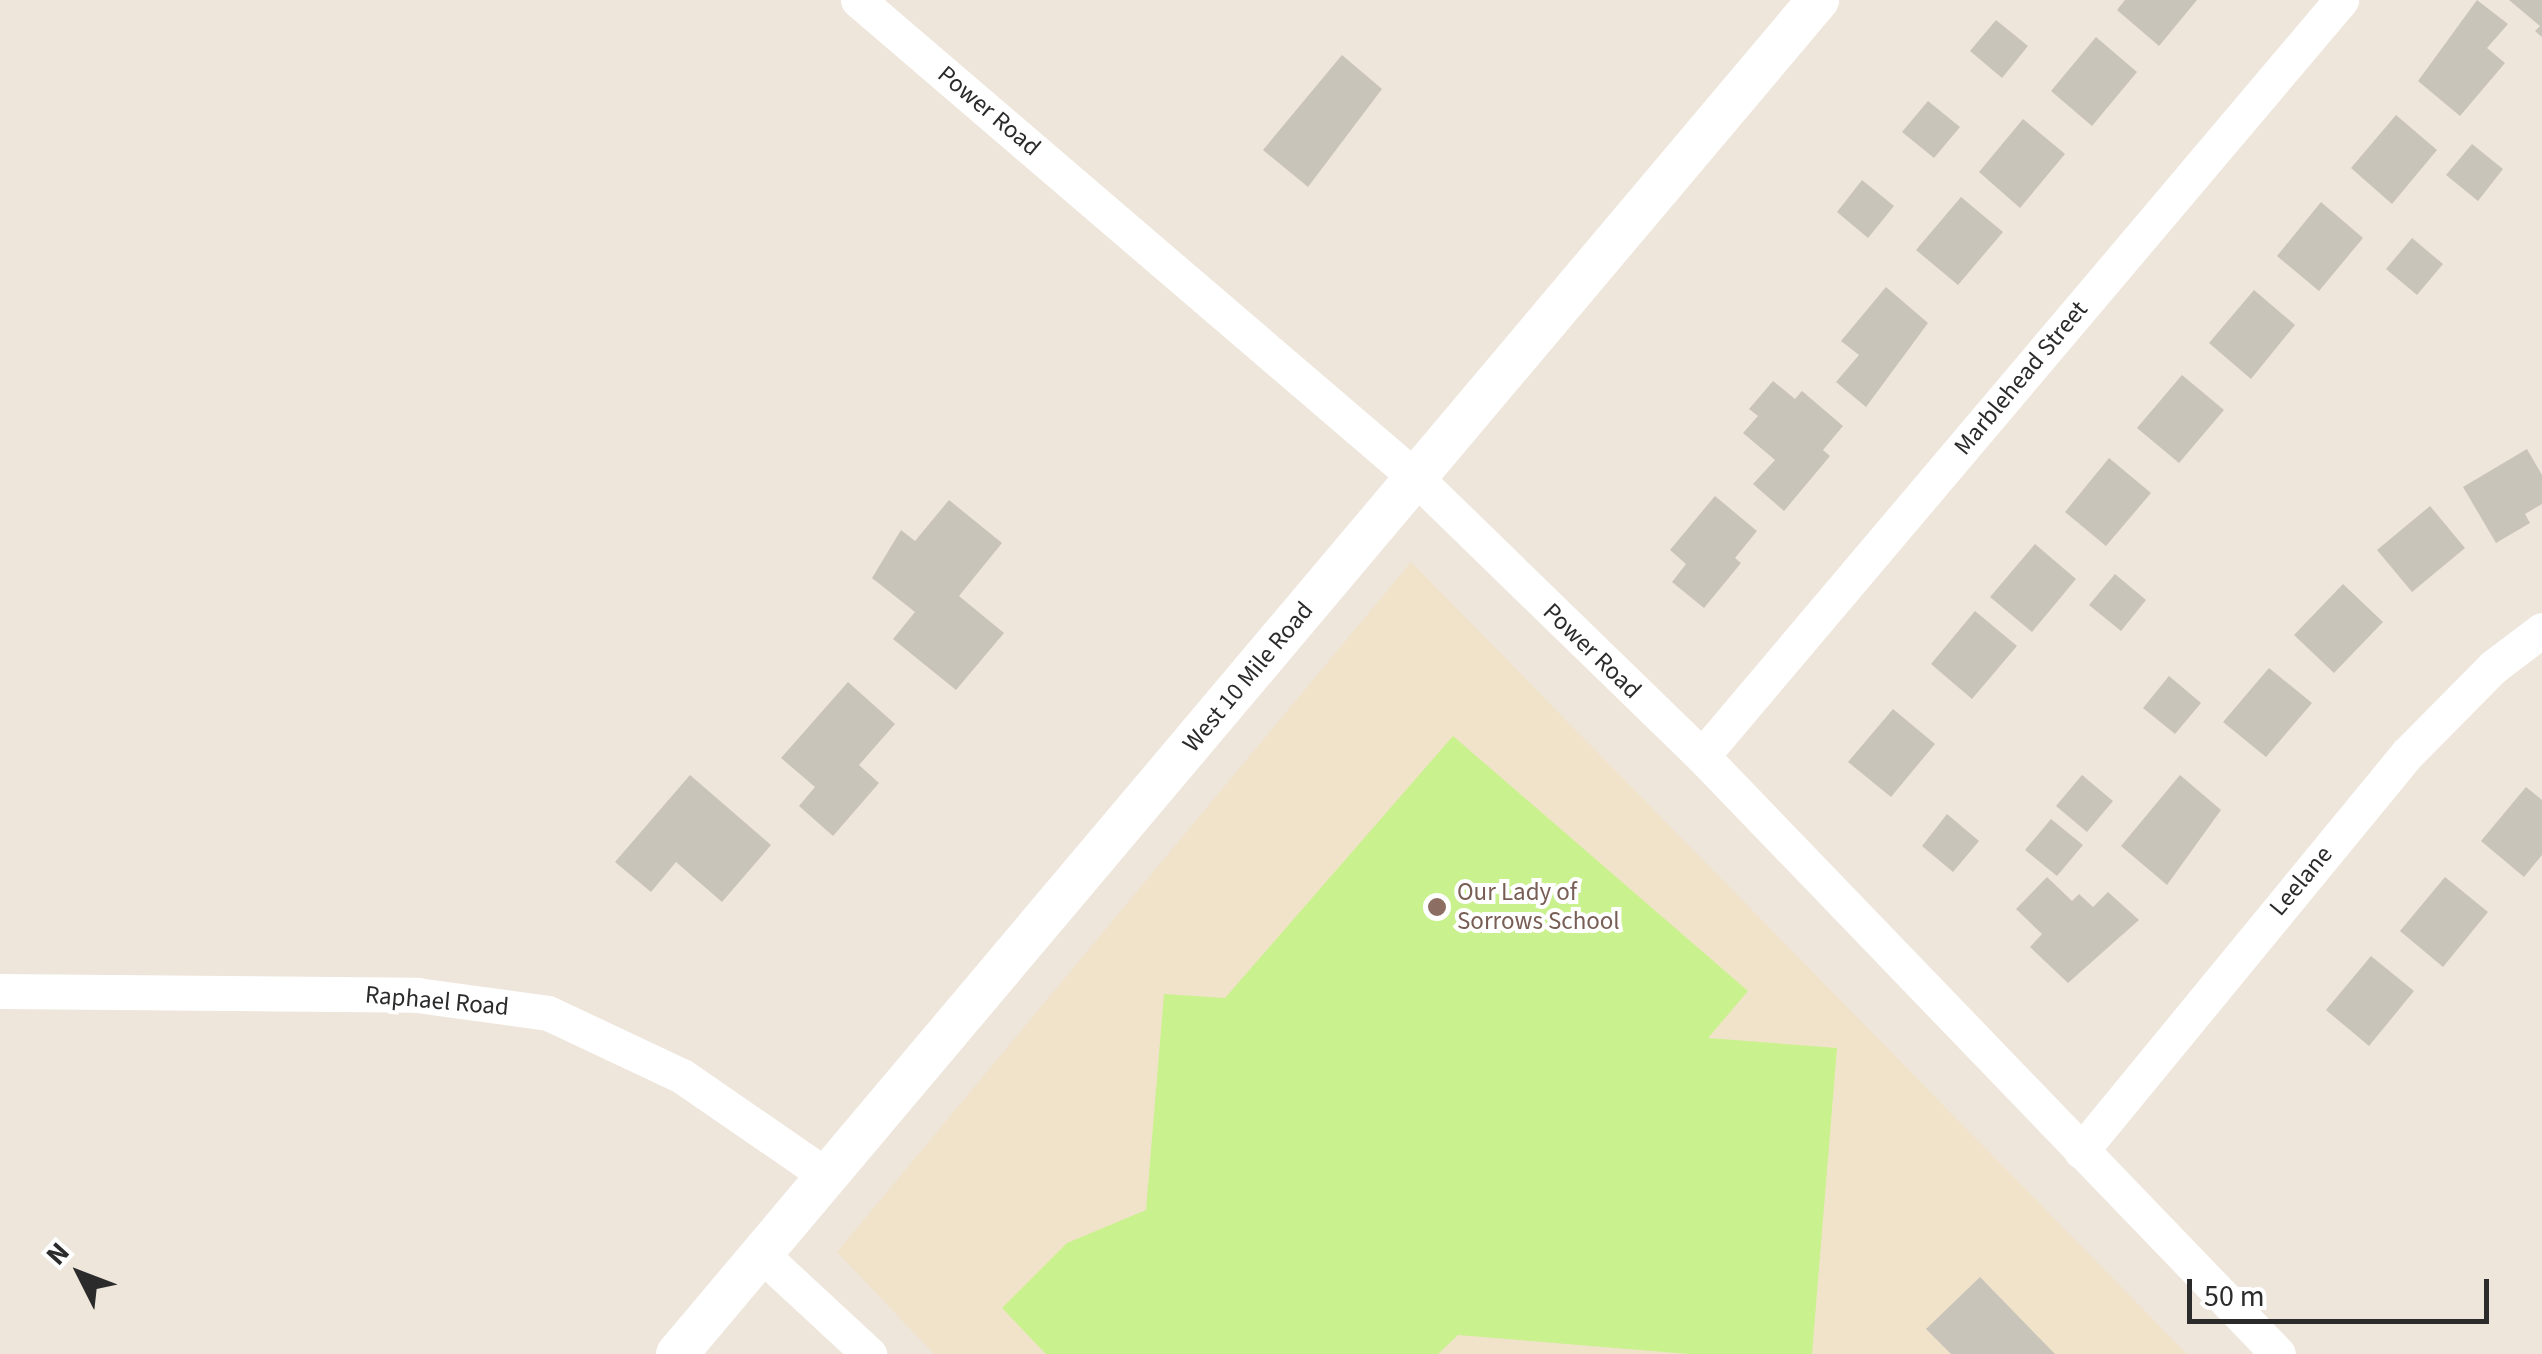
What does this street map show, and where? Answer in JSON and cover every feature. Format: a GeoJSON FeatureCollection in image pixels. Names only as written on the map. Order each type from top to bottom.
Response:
{"type":"FeatureCollection","features":[{"type":"Feature","properties":{"kind":"street","name":"Power Road"},"geometry":{"type":"LineString","coordinates":[[858,0],[1416,478],[1702,756],[2278,1354]]}},
{"type":"Feature","properties":{"kind":"street","name":"West 10 Mile Road"},"geometry":{"type":"LineString","coordinates":[[677,1354],[1818,0]]}},
{"type":"Feature","properties":{"kind":"street","name":"Marblehead Street"},"geometry":{"type":"LineString","coordinates":[[1702,756],[2341,0]]}},
{"type":"Feature","properties":{"kind":"street","name":"Leelane"},"geometry":{"type":"LineString","coordinates":[[2080,1151],[2407,754],[2493,667],[2542,630]]}},
{"type":"Feature","properties":{"kind":"street","name":"Raphael Road"},"geometry":{"type":"LineString","coordinates":[[0,991],[417,995],[548,1014],[670,1070],[828,1176]]}},
{"type":"Feature","properties":{"kind":"street"},"geometry":{"type":"LineString","coordinates":[[760,1253],[870,1354]]}},
{"type":"Feature","properties":{"kind":"shaded area","name":"Our Lady of Sorrows School"},"geometry":{"type":"Polygon","coordinates":[[[1411,562],[2187,1354],[934,1354],[837,1252],[1411,562]]]}},
{"type":"Feature","properties":{"kind":"green space"},"geometry":{"type":"Polygon","coordinates":[[[1453,736],[1748,991],[1708,1038],[1837,1048],[1812,1354],[1689,1354],[1458,1335],[1438,1354],[1046,1354],[1002,1308],[1067,1243],[1146,1210],[1164,994],[1225,998],[1453,736]]]}},
{"type":"Feature","properties":{"kind":"building"},"geometry":{"type":"Polygon","coordinates":[[[2125,0],[2197,0],[2159,46],[2117,10],[2125,0]]]}},
{"type":"Feature","properties":{"kind":"building"},"geometry":{"type":"Polygon","coordinates":[[[2477,0],[2508,24],[2487,48],[2505,63],[2460,116],[2418,81],[2477,0]]]}},
{"type":"Feature","properties":{"kind":"building"},"geometry":{"type":"Polygon","coordinates":[[[2509,0],[2542,0],[2542,37],[2535,31],[2540,26],[2509,0]]]}},
{"type":"Feature","properties":{"kind":"building"},"geometry":{"type":"Polygon","coordinates":[[[1996,20],[2028,46],[2002,78],[1970,51],[1996,20]]]}},
{"type":"Feature","properties":{"kind":"building"},"geometry":{"type":"Polygon","coordinates":[[[2096,37],[2137,72],[2092,126],[2051,91],[2096,37]]]}},
{"type":"Feature","properties":{"kind":"building"},"geometry":{"type":"Polygon","coordinates":[[[1342,55],[1382,89],[1308,187],[1263,150],[1342,55]]]}},
{"type":"Feature","properties":{"kind":"building"},"geometry":{"type":"Polygon","coordinates":[[[1928,101],[1960,127],[1934,158],[1902,132],[1928,101]]]}},
{"type":"Feature","properties":{"kind":"building"},"geometry":{"type":"Polygon","coordinates":[[[2396,115],[2437,150],[2392,204],[2351,168],[2396,115]]]}},
{"type":"Feature","properties":{"kind":"building"},"geometry":{"type":"Polygon","coordinates":[[[2023,119],[2065,154],[2020,208],[1979,172],[2023,119]]]}},
{"type":"Feature","properties":{"kind":"building"},"geometry":{"type":"Polygon","coordinates":[[[2472,144],[2503,169],[2478,201],[2446,175],[2472,144]]]}},
{"type":"Feature","properties":{"kind":"building"},"geometry":{"type":"Polygon","coordinates":[[[1862,180],[1894,206],[1868,238],[1837,212],[1862,180]]]}},
{"type":"Feature","properties":{"kind":"building"},"geometry":{"type":"Polygon","coordinates":[[[1961,197],[2003,232],[1958,285],[1916,250],[1961,197]]]}},
{"type":"Feature","properties":{"kind":"building"},"geometry":{"type":"Polygon","coordinates":[[[2321,202],[2363,238],[2319,291],[2277,256],[2321,202]]]}},
{"type":"Feature","properties":{"kind":"building"},"geometry":{"type":"Polygon","coordinates":[[[2412,238],[2443,264],[2417,295],[2386,269],[2412,238]]]}},
{"type":"Feature","properties":{"kind":"building"},"geometry":{"type":"Polygon","coordinates":[[[1886,287],[1928,323],[1866,407],[1836,382],[1859,355],[1841,341],[1886,287]]]}},
{"type":"Feature","properties":{"kind":"building"},"geometry":{"type":"Polygon","coordinates":[[[2254,290],[2295,325],[2251,379],[2209,343],[2254,290]]]}},
{"type":"Feature","properties":{"kind":"building"},"geometry":{"type":"Polygon","coordinates":[[[2182,375],[2224,410],[2179,463],[2137,428],[2182,375]]]}},
{"type":"Feature","properties":{"kind":"building"},"geometry":{"type":"Polygon","coordinates":[[[1773,381],[1795,399],[1802,391],[1843,426],[1823,450],[1830,456],[1784,511],[1753,484],[1775,460],[1743,433],[1758,416],[1749,409],[1773,381]]]}},
{"type":"Feature","properties":{"kind":"building"},"geometry":{"type":"Polygon","coordinates":[[[2527,449],[2542,475],[2542,504],[2525,514],[2530,523],[2496,543],[2463,487],[2527,449]]]}},
{"type":"Feature","properties":{"kind":"building"},"geometry":{"type":"Polygon","coordinates":[[[2109,458],[2151,493],[2106,546],[2065,512],[2109,458]]]}},
{"type":"Feature","properties":{"kind":"building"},"geometry":{"type":"Polygon","coordinates":[[[1715,496],[1757,531],[1735,558],[1741,563],[1704,608],[1672,582],[1686,564],[1670,550],[1715,496]]]}},
{"type":"Feature","properties":{"kind":"building"},"geometry":{"type":"Polygon","coordinates":[[[949,500],[1002,543],[959,596],[1004,633],[956,690],[893,639],[915,612],[872,578],[901,530],[915,541],[949,500]]]}},
{"type":"Feature","properties":{"kind":"building"},"geometry":{"type":"Polygon","coordinates":[[[2430,506],[2465,548],[2412,592],[2377,550],[2430,506]]]}},
{"type":"Feature","properties":{"kind":"building"},"geometry":{"type":"Polygon","coordinates":[[[2035,544],[2076,579],[2032,632],[1990,597],[2035,544]]]}},
{"type":"Feature","properties":{"kind":"building"},"geometry":{"type":"Polygon","coordinates":[[[2115,574],[2146,600],[2121,631],[2089,605],[2115,574]]]}},
{"type":"Feature","properties":{"kind":"building"},"geometry":{"type":"Polygon","coordinates":[[[2343,584],[2383,622],[2334,673],[2294,635],[2343,584]]]}},
{"type":"Feature","properties":{"kind":"building"},"geometry":{"type":"Polygon","coordinates":[[[1975,611],[2017,646],[1972,699],[1931,664],[1975,611]]]}},
{"type":"Feature","properties":{"kind":"building"},"geometry":{"type":"Polygon","coordinates":[[[2269,668],[2312,703],[2266,757],[2223,722],[2269,668]]]}},
{"type":"Feature","properties":{"kind":"building"},"geometry":{"type":"Polygon","coordinates":[[[2169,676],[2201,703],[2175,734],[2143,708],[2169,676]]]}},
{"type":"Feature","properties":{"kind":"building"},"geometry":{"type":"Polygon","coordinates":[[[848,682],[895,724],[859,765],[879,783],[833,836],[799,806],[815,787],[781,758],[848,682]]]}},
{"type":"Feature","properties":{"kind":"building"},"geometry":{"type":"Polygon","coordinates":[[[1893,709],[1935,744],[1891,797],[1848,762],[1893,709]]]}},
{"type":"Feature","properties":{"kind":"building"},"geometry":{"type":"Polygon","coordinates":[[[690,775],[771,845],[722,902],[676,862],[651,892],[615,862],[690,775]]]}},
{"type":"Feature","properties":{"kind":"building"},"geometry":{"type":"Polygon","coordinates":[[[2082,775],[2113,801],[2087,832],[2056,806],[2082,775]]]}},
{"type":"Feature","properties":{"kind":"building"},"geometry":{"type":"Polygon","coordinates":[[[2180,775],[2221,810],[2167,885],[2121,846],[2180,775]]]}},
{"type":"Feature","properties":{"kind":"building"},"geometry":{"type":"Polygon","coordinates":[[[2526,787],[2542,800],[2542,855],[2524,877],[2481,841],[2526,787]]]}},
{"type":"Feature","properties":{"kind":"building"},"geometry":{"type":"Polygon","coordinates":[[[1947,814],[1979,841],[1953,872],[1922,846],[1947,814]]]}},
{"type":"Feature","properties":{"kind":"building"},"geometry":{"type":"Polygon","coordinates":[[[2051,819],[2083,845],[2057,876],[2025,850],[2051,819]]]}},
{"type":"Feature","properties":{"kind":"building"},"geometry":{"type":"Polygon","coordinates":[[[2047,877],[2072,901],[2079,894],[2093,907],[2108,892],[2139,920],[2068,983],[2030,947],[2042,934],[2016,909],[2047,877]]]}},
{"type":"Feature","properties":{"kind":"building"},"geometry":{"type":"Polygon","coordinates":[[[2445,877],[2488,912],[2443,967],[2400,931],[2445,877]]]}},
{"type":"Feature","properties":{"kind":"building"},"geometry":{"type":"Polygon","coordinates":[[[2371,956],[2414,991],[2369,1046],[2326,1010],[2371,956]]]}},
{"type":"Feature","properties":{"kind":"building"},"geometry":{"type":"Polygon","coordinates":[[[1980,1277],[2055,1354],[1951,1354],[1926,1329],[1980,1277]]]}},
{"type":"Feature","properties":{"kind":"place","name":"Our Lady of Sorrows School"},"geometry":{"type":"Point","coordinates":[1437,907]}}]}
